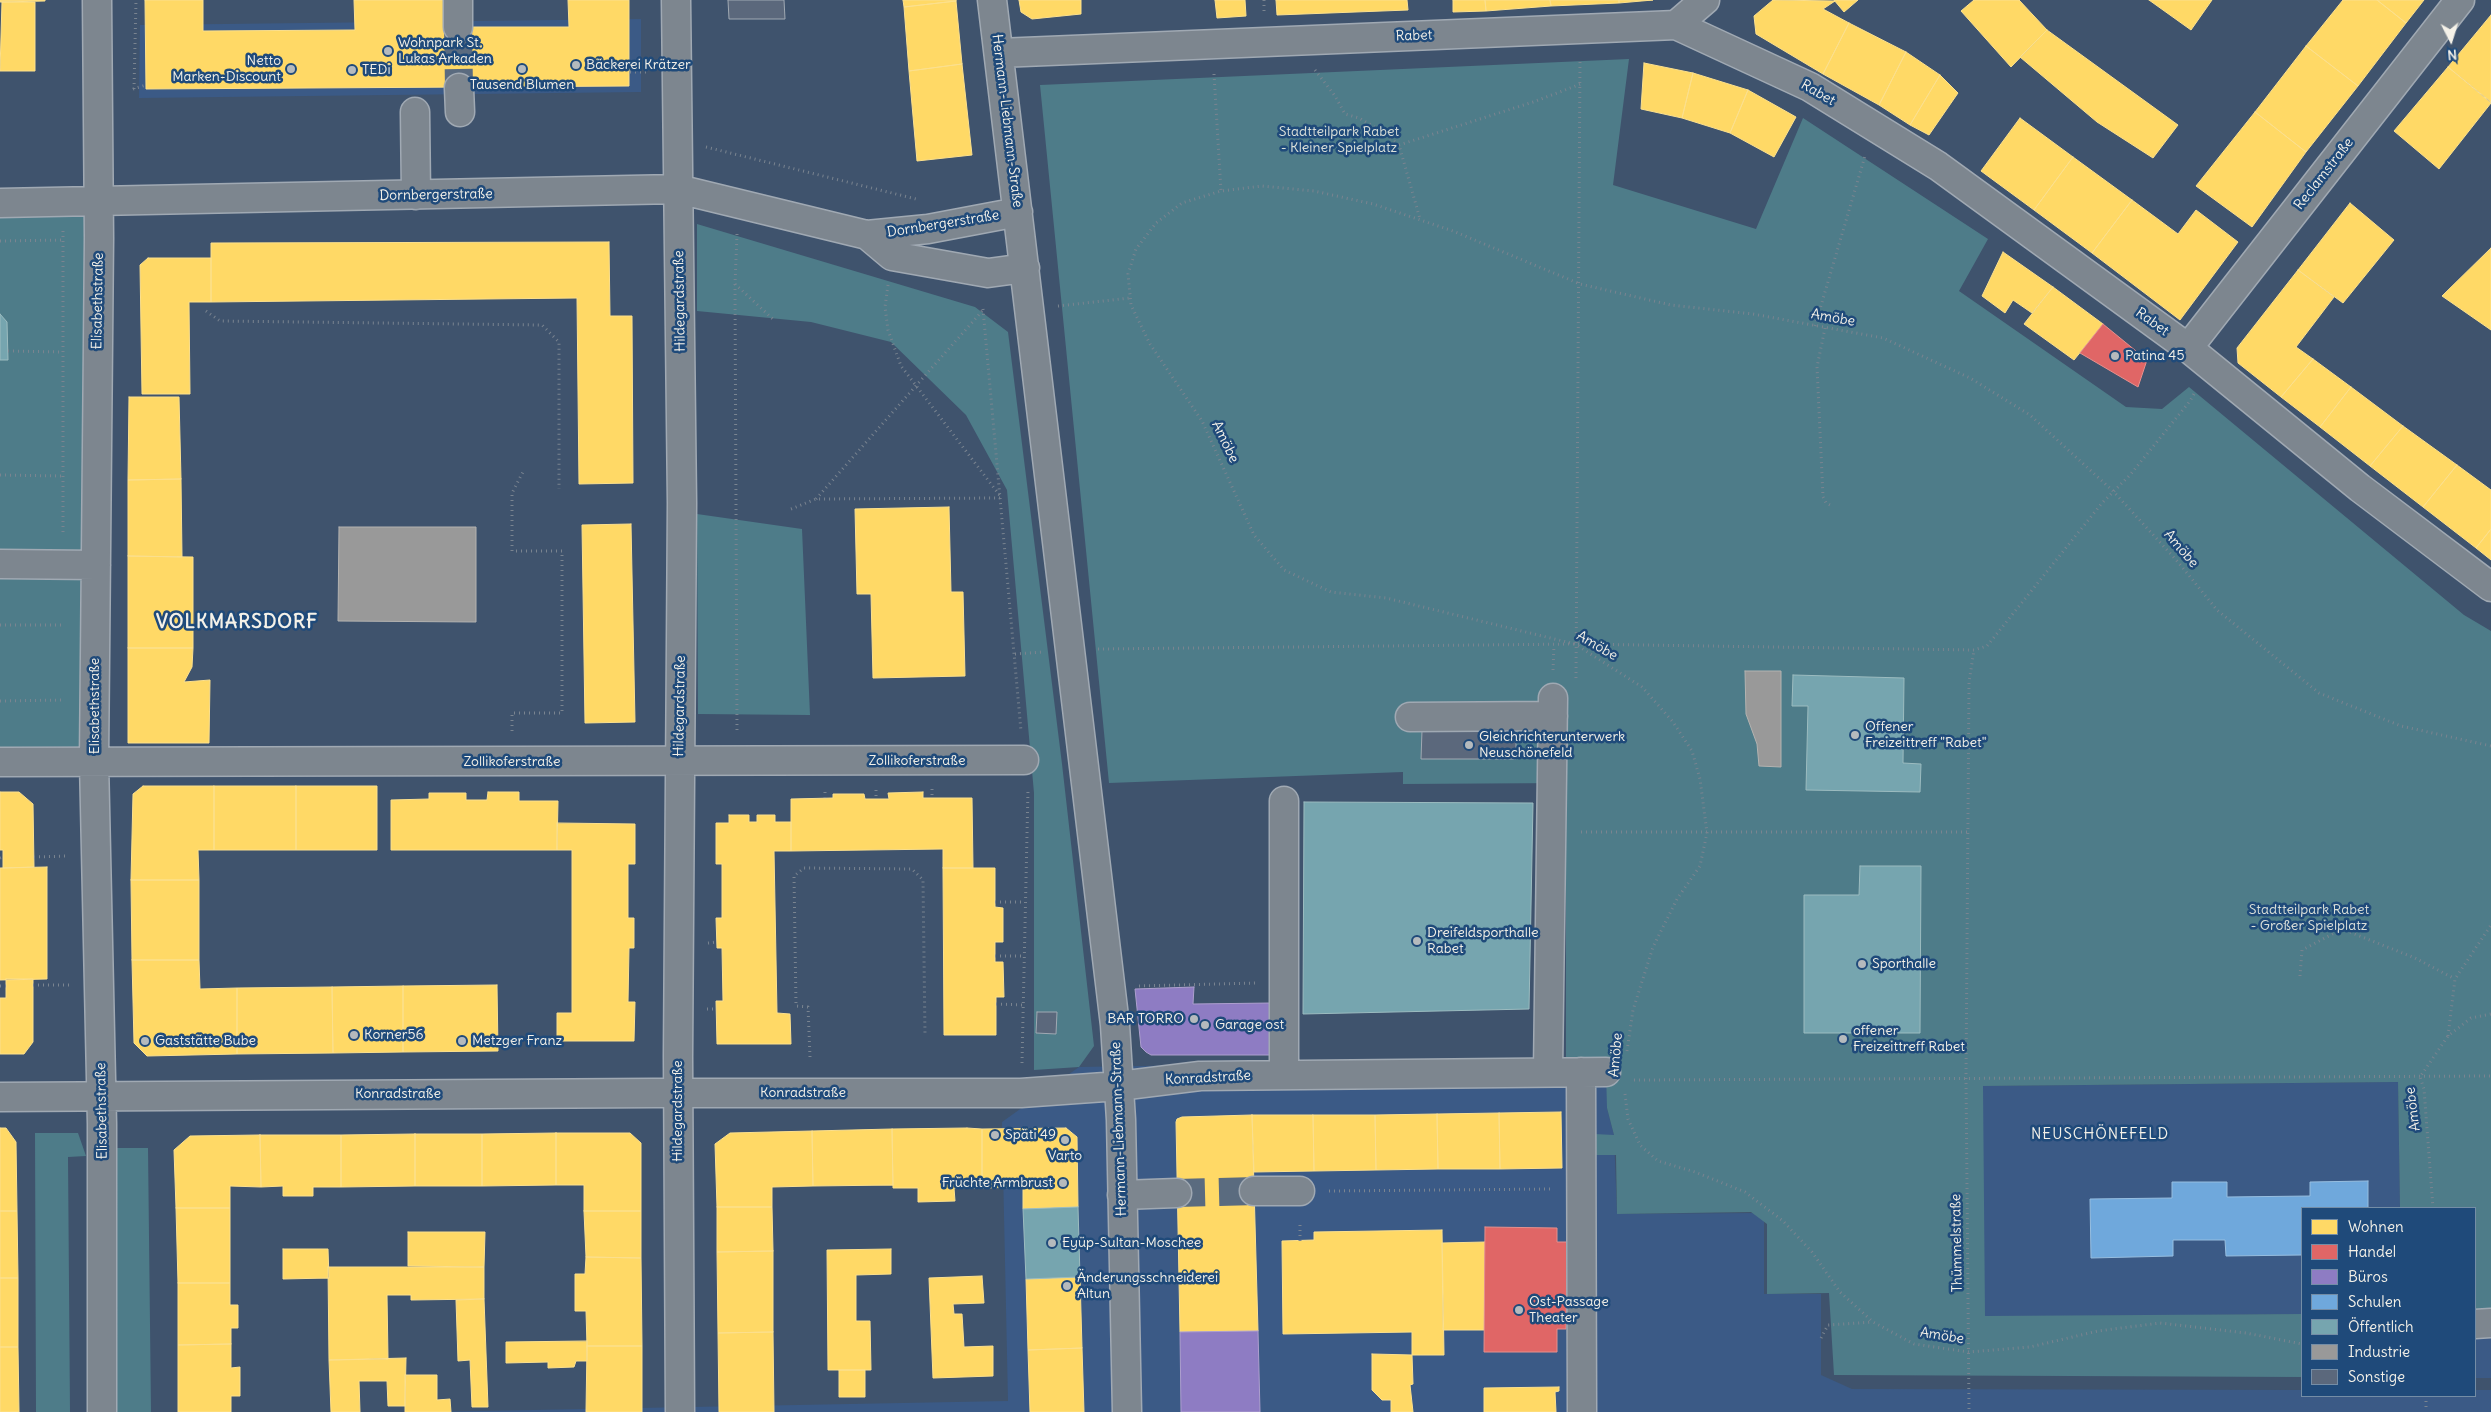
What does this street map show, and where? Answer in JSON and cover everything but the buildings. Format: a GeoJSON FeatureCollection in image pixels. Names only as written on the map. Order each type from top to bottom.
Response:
{"type":"FeatureCollection","features":[{"type":"Feature","properties":{"kind":"street","name":"Elisabethstraße"},"geometry":{"type":"LineString","coordinates":[[97,0],[99,238],[94,761],[102,1096],[102,1412]]}},
{"type":"Feature","properties":{"kind":"street"},"geometry":{"type":"LineString","coordinates":[[458,0],[458,27]]}},
{"type":"Feature","properties":{"kind":"street","name":"Hildegardstraße"},"geometry":{"type":"LineString","coordinates":[[676,0],[682,503],[678,1092],[680,1412]]}},
{"type":"Feature","properties":{"kind":"street","name":"Hermann-Liebmann-Straße"},"geometry":{"type":"LineString","coordinates":[[992,0],[1115,1025],[1119,1086],[1127,1412]]}},
{"type":"Feature","properties":{"kind":"street"},"geometry":{"type":"LineString","coordinates":[[1676,25],[1705,0]]}},
{"type":"Feature","properties":{"kind":"street","name":"Reclamstraße"},"geometry":{"type":"LineString","coordinates":[[2188,348],[2460,0]]}},
{"type":"Feature","properties":{"kind":"street","name":"Rabet"},"geometry":{"type":"LineString","coordinates":[[999,53],[1676,25],[1810,87],[1938,166],[2188,348],[2360,488],[2491,587]]}},
{"type":"Feature","properties":{"kind":"street"},"geometry":{"type":"LineString","coordinates":[[415,112],[416,195]]}},
{"type":"Feature","properties":{"kind":"street","name":"Dornbergerstraße"},"geometry":{"type":"LineString","coordinates":[[0,203],[678,189],[867,235],[928,229],[1018,212]]}},
{"type":"Feature","properties":{"kind":"street","name":"Dornbergerstraße"},"geometry":{"type":"LineString","coordinates":[[867,235],[892,256],[988,273],[1024,256]]}},
{"type":"Feature","properties":{"kind":"street"},"geometry":{"type":"LineString","coordinates":[[0,564],[96,565]]}},
{"type":"Feature","properties":{"kind":"street"},"geometry":{"type":"LineString","coordinates":[[1410,717],[1553,707],[1548,1072]]}},
{"type":"Feature","properties":{"kind":"street","name":"Zollikoferstraße"},"geometry":{"type":"LineString","coordinates":[[0,762],[1024,760]]}},
{"type":"Feature","properties":{"kind":"street"},"geometry":{"type":"LineString","coordinates":[[1284,801],[1284,1075]]}},
{"type":"Feature","properties":{"kind":"street"},"geometry":{"type":"LineString","coordinates":[[1582,1412],[1581,1189],[1603,1072]]}},
{"type":"Feature","properties":{"kind":"street","name":"Konradstraße"},"geometry":{"type":"LineString","coordinates":[[0,1097],[678,1092],[1021,1093],[1119,1086],[1200,1076],[1603,1072]]}},
{"type":"Feature","properties":{"kind":"street"},"geometry":{"type":"LineString","coordinates":[[1254,1191],[1300,1191]]}},
{"type":"Feature","properties":{"kind":"street"},"geometry":{"type":"LineString","coordinates":[[1122,1195],[1177,1193]]}},
{"type":"Feature","properties":{"kind":"street"},"geometry":{"type":"LineString","coordinates":[[2476,1324],[2491,1323]]}},
{"type":"Feature","properties":{"kind":"path"},"geometry":{"type":"LineString","coordinates":[[134,89],[136,0]]}},
{"type":"Feature","properties":{"kind":"path"},"geometry":{"type":"LineString","coordinates":[[1213,44],[1221,191]]}},
{"type":"Feature","properties":{"kind":"path"},"geometry":{"type":"LineString","coordinates":[[1317,72],[1345,114],[1359,118],[1383,132],[1399,145],[1420,220]]}},
{"type":"Feature","properties":{"kind":"path"},"geometry":{"type":"LineString","coordinates":[[1399,145],[1533,102],[1581,84],[1580,348],[1575,644]]}},
{"type":"Feature","properties":{"kind":"path"},"geometry":{"type":"LineString","coordinates":[[1815,326],[1874,127]]}},
{"type":"Feature","properties":{"kind":"path"},"geometry":{"type":"LineString","coordinates":[[678,139],[926,202]]}},
{"type":"Feature","properties":{"kind":"path","name":"Amöbe"},"geometry":{"type":"LineString","coordinates":[[2301,1344],[2246,1333],[2160,1323],[2098,1331],[2030,1346],[1970,1352],[1914,1344],[1873,1322],[1840,1292],[1812,1252],[1783,1221],[1746,1192],[1695,1172],[1658,1161],[1640,1145],[1603,1072],[1632,1010],[1653,947],[1677,899],[1700,866],[1707,833],[1700,779],[1692,751],[1673,722],[1642,687],[1575,644],[1386,598],[1331,592],[1284,570],[1254,536],[1202,421],[1150,344],[1131,306],[1128,274],[1136,249],[1156,223],[1182,203],[1221,191],[1262,186],[1314,191],[1373,204],[1453,230],[1580,284],[1671,304],[1753,314],[1883,338],[1970,378],[2030,415],[2114,491],[2178,562],[2217,610],[2319,693],[2401,726],[2491,746]]}},
{"type":"Feature","properties":{"kind":"path"},"geometry":{"type":"LineString","coordinates":[[62,202],[63,565]]}},
{"type":"Feature","properties":{"kind":"path"},"geometry":{"type":"LineString","coordinates":[[728,733],[737,733],[735,284],[739,204]]}},
{"type":"Feature","properties":{"kind":"path"},"geometry":{"type":"LineString","coordinates":[[0,241],[99,238]]}},
{"type":"Feature","properties":{"kind":"path"},"geometry":{"type":"LineString","coordinates":[[892,256],[885,308],[888,330],[901,366],[1002,498]]}},
{"type":"Feature","properties":{"kind":"path"},"geometry":{"type":"LineString","coordinates":[[735,284],[775,321]]}},
{"type":"Feature","properties":{"kind":"path"},"geometry":{"type":"LineString","coordinates":[[1030,309],[1130,298]]}},
{"type":"Feature","properties":{"kind":"path"},"geometry":{"type":"LineString","coordinates":[[816,499],[983,309],[1002,498],[1024,760],[1028,781],[1021,1093]]}},
{"type":"Feature","properties":{"kind":"path"},"geometry":{"type":"LineString","coordinates":[[206,311],[220,321],[542,325],[559,342],[559,489]]}},
{"type":"Feature","properties":{"kind":"path"},"geometry":{"type":"LineString","coordinates":[[1825,328],[1817,367],[1823,498],[1826,503],[1832,506]]}},
{"type":"Feature","properties":{"kind":"path"},"geometry":{"type":"LineString","coordinates":[[8,351],[62,352]]}},
{"type":"Feature","properties":{"kind":"path"},"geometry":{"type":"LineString","coordinates":[[1015,654],[1070,650],[1575,644],[1974,650],[1987,646],[2102,503],[2130,475],[2190,401]]}},
{"type":"Feature","properties":{"kind":"path"},"geometry":{"type":"LineString","coordinates":[[512,762],[512,714],[562,713],[562,551],[512,551],[512,493],[524,470]]}},
{"type":"Feature","properties":{"kind":"path"},"geometry":{"type":"LineString","coordinates":[[0,475],[62,476]]}},
{"type":"Feature","properties":{"kind":"path"},"geometry":{"type":"LineString","coordinates":[[790,509],[816,499],[1002,498]]}},
{"type":"Feature","properties":{"kind":"path"},"geometry":{"type":"LineString","coordinates":[[64,615],[64,634]]}},
{"type":"Feature","properties":{"kind":"path"},"geometry":{"type":"LineString","coordinates":[[0,625],[64,625]]}},
{"type":"Feature","properties":{"kind":"path","name":"Thümmelstraße"},"geometry":{"type":"LineString","coordinates":[[1969,1410],[1970,1352],[1966,1077],[1969,682],[1974,650]]}},
{"type":"Feature","properties":{"kind":"path"},"geometry":{"type":"LineString","coordinates":[[64,691],[64,710]]}},
{"type":"Feature","properties":{"kind":"path"},"geometry":{"type":"LineString","coordinates":[[0,701],[64,700]]}},
{"type":"Feature","properties":{"kind":"path"},"geometry":{"type":"LineString","coordinates":[[876,786],[876,799]]}},
{"type":"Feature","properties":{"kind":"path"},"geometry":{"type":"LineString","coordinates":[[825,788],[825,798]]}},
{"type":"Feature","properties":{"kind":"path"},"geometry":{"type":"LineString","coordinates":[[1551,832],[1968,832]]}},
{"type":"Feature","properties":{"kind":"path"},"geometry":{"type":"LineString","coordinates":[[810,1057],[808,1007],[796,1006],[794,876],[804,868],[912,869],[923,880],[925,1035]]}},
{"type":"Feature","properties":{"kind":"path"},"geometry":{"type":"LineString","coordinates":[[995,902],[1025,902]]}},
{"type":"Feature","properties":{"kind":"path"},"geometry":{"type":"LineString","coordinates":[[2448,1036],[2455,979],[2491,925]]}},
{"type":"Feature","properties":{"kind":"path"},"geometry":{"type":"LineString","coordinates":[[2300,976],[2302,950],[2342,929],[2415,958],[2455,979]]}},
{"type":"Feature","properties":{"kind":"path"},"geometry":{"type":"LineString","coordinates":[[995,956],[1024,956]]}},
{"type":"Feature","properties":{"kind":"path"},"geometry":{"type":"LineString","coordinates":[[1111,986],[1284,983]]}},
{"type":"Feature","properties":{"kind":"path"},"geometry":{"type":"LineString","coordinates":[[33,985],[99,985]]}},
{"type":"Feature","properties":{"kind":"path"},"geometry":{"type":"LineString","coordinates":[[0,986],[6,986]]}},
{"type":"Feature","properties":{"kind":"path"},"geometry":{"type":"LineString","coordinates":[[996,1004],[1023,1005]]}},
{"type":"Feature","properties":{"kind":"path","name":"Amöbe"},"geometry":{"type":"LineString","coordinates":[[2433,1207],[2424,1089],[2420,1077],[2448,1036],[2471,1018],[2491,1014]]}},
{"type":"Feature","properties":{"kind":"path"},"geometry":{"type":"LineString","coordinates":[[1603,1072],[1630,1080],[2491,1076]]}},
{"type":"Feature","properties":{"kind":"path"},"geometry":{"type":"LineString","coordinates":[[1300,1241],[1300,1191],[1581,1189]]}},
{"type":"Feature","properties":{"kind":"path"},"geometry":{"type":"LineString","coordinates":[[1821,1338],[1828,1325],[1873,1322]]}},
{"type":"Feature","properties":{"kind":"path"},"geometry":{"type":"LineString","coordinates":[[2426,1397],[2426,1408]]}},
{"type":"Feature","properties":{"kind":"shaded area","name":"Wohnpark St. Lukas Arkaden"},"geometry":{"type":"Polygon","coordinates":[[[641,19],[641,92],[139,98],[140,25],[641,19]]]}},
{"type":"Feature","properties":{"kind":"shaded area"},"geometry":{"type":"Polygon","coordinates":[[[1566,1059],[1607,1060],[1607,1108],[1614,1135],[1617,1214],[1764,1213],[1764,1294],[1821,1294],[1821,1375],[1852,1389],[2301,1390],[2301,1397],[2476,1397],[2476,1390],[2491,1390],[2491,1412],[427,1412],[1008,1401],[1002,1122],[1079,1067],[1566,1059]]]}},
{"type":"Feature","properties":{"kind":"shaded area"},"geometry":{"type":"Polygon","coordinates":[[[2398,1082],[2400,1207],[2301,1207],[2301,1314],[1984,1317],[1982,1086],[2398,1082]]]}},
{"type":"Feature","properties":{"kind":"shaded area"},"geometry":{"type":"Polygon","coordinates":[[[2476,1317],[2491,1317],[2491,1378],[2476,1378],[2476,1317]]]}},
{"type":"Feature","properties":{"kind":"green space"},"geometry":{"type":"Polygon","coordinates":[[[1629,59],[1613,185],[1756,229],[1803,118],[1988,239],[1959,291],[2126,407],[2162,409],[2189,387],[2464,615],[2491,631],[2491,1317],[2476,1317],[2476,1207],[2400,1207],[2398,1082],[1983,1086],[1985,1316],[2301,1314],[2301,1377],[1834,1375],[1829,1293],[1767,1294],[1767,1224],[1751,1212],[1617,1214],[1616,1155],[1594,1155],[1594,1134],[1614,1135],[1607,1108],[1606,1072],[1566,1059],[1566,783],[1403,784],[1403,772],[1109,783],[1040,85],[1629,59]]]}},
{"type":"Feature","properties":{"kind":"green space"},"geometry":{"type":"Polygon","coordinates":[[[98,202],[94,761],[0,762],[0,203],[98,202]]]}},
{"type":"Feature","properties":{"kind":"green space"},"geometry":{"type":"Polygon","coordinates":[[[697,224],[975,307],[1008,332],[1062,764],[1094,1046],[1079,1067],[1034,1070],[1034,793],[1007,490],[966,415],[891,342],[811,322],[697,311],[697,224]]]}},
{"type":"Feature","properties":{"kind":"green space"},"geometry":{"type":"Polygon","coordinates":[[[697,514],[802,529],[810,715],[698,714],[697,514]]]}},
{"type":"Feature","properties":{"kind":"green space"},"geometry":{"type":"Polygon","coordinates":[[[35,1133],[78,1133],[86,1156],[68,1157],[70,1412],[36,1412],[35,1133]]]}},
{"type":"Feature","properties":{"kind":"green space"},"geometry":{"type":"Polygon","coordinates":[[[112,1148],[148,1148],[151,1412],[114,1412],[112,1148]]]}},
{"type":"Feature","properties":{"kind":"tunnel"},"geometry":{"type":"LineString","coordinates":[[458,27],[459,88]]}},
{"type":"Feature","properties":{"kind":"tunnel"},"geometry":{"type":"LineString","coordinates":[[1177,1193],[1254,1191]]}},
{"type":"Feature","properties":{"kind":"place","name":"Wohnpark St. Lukas Arkaden"},"geometry":{"type":"Point","coordinates":[388,51]}},
{"type":"Feature","properties":{"kind":"place","name":"Bäckerei Krätzer"},"geometry":{"type":"Point","coordinates":[576,65]}},
{"type":"Feature","properties":{"kind":"place","name":"Netto Marken-Discount"},"geometry":{"type":"Point","coordinates":[291,69]}},
{"type":"Feature","properties":{"kind":"place","name":"Tausend Blumen"},"geometry":{"type":"Point","coordinates":[522,69]}},
{"type":"Feature","properties":{"kind":"place","name":"TEDi"},"geometry":{"type":"Point","coordinates":[352,70]}},
{"type":"Feature","properties":{"kind":"place","name":"Patina 45"},"geometry":{"type":"Point","coordinates":[2115,356]}},
{"type":"Feature","properties":{"kind":"place","name":"Offener Freizeittreff \"Rabet\""},"geometry":{"type":"Point","coordinates":[1855,735]}},
{"type":"Feature","properties":{"kind":"place","name":"Gleichrichterunterwerk Neuschönefeld"},"geometry":{"type":"Point","coordinates":[1469,745]}},
{"type":"Feature","properties":{"kind":"place","name":"Dreifeldsporthalle Rabet"},"geometry":{"type":"Point","coordinates":[1417,941]}},
{"type":"Feature","properties":{"kind":"place","name":"Sporthalle"},"geometry":{"type":"Point","coordinates":[1862,964]}},
{"type":"Feature","properties":{"kind":"place","name":"BAR TORRO"},"geometry":{"type":"Point","coordinates":[1194,1019]}},
{"type":"Feature","properties":{"kind":"place","name":"Garage ost"},"geometry":{"type":"Point","coordinates":[1205,1025]}},
{"type":"Feature","properties":{"kind":"place","name":"Korner56"},"geometry":{"type":"Point","coordinates":[354,1035]}},
{"type":"Feature","properties":{"kind":"place","name":"offener Freizeittreff Rabet"},"geometry":{"type":"Point","coordinates":[1843,1039]}},
{"type":"Feature","properties":{"kind":"place","name":"Gaststätte Bube"},"geometry":{"type":"Point","coordinates":[145,1041]}},
{"type":"Feature","properties":{"kind":"place","name":"Metzger Franz"},"geometry":{"type":"Point","coordinates":[462,1041]}},
{"type":"Feature","properties":{"kind":"place","name":"Späti 49"},"geometry":{"type":"Point","coordinates":[995,1135]}},
{"type":"Feature","properties":{"kind":"place","name":"Varto"},"geometry":{"type":"Point","coordinates":[1065,1140]}},
{"type":"Feature","properties":{"kind":"place","name":"Früchte Armbrust"},"geometry":{"type":"Point","coordinates":[1063,1183]}},
{"type":"Feature","properties":{"kind":"place","name":"Eyüp-Sultan-Moschee"},"geometry":{"type":"Point","coordinates":[1052,1243]}},
{"type":"Feature","properties":{"kind":"place","name":"Änderungsschneiderei Altun"},"geometry":{"type":"Point","coordinates":[1067,1286]}},
{"type":"Feature","properties":{"kind":"place","name":"Ost-Passage Theater"},"geometry":{"type":"Point","coordinates":[1519,1310]}},
{"type":"Feature","properties":{"kind":"district","name":"VOLKMARSDORF"},"geometry":{"type":"Point","coordinates":[237,623]}},
{"type":"Feature","properties":{"kind":"district","name":"NEUSCHÖNEFELD"},"geometry":{"type":"Point","coordinates":[2100,1135]}},
{"type":"Feature","properties":{"kind":"park label","name":"Stadtteilpark Rabet - Kleiner Spielplatz"},"geometry":{"type":"Point","coordinates":[1339,140]}},
{"type":"Feature","properties":{"kind":"park label","name":"Stadtteilpark Rabet - Großer Spielplatz"},"geometry":{"type":"Point","coordinates":[2309,918]}}]}
